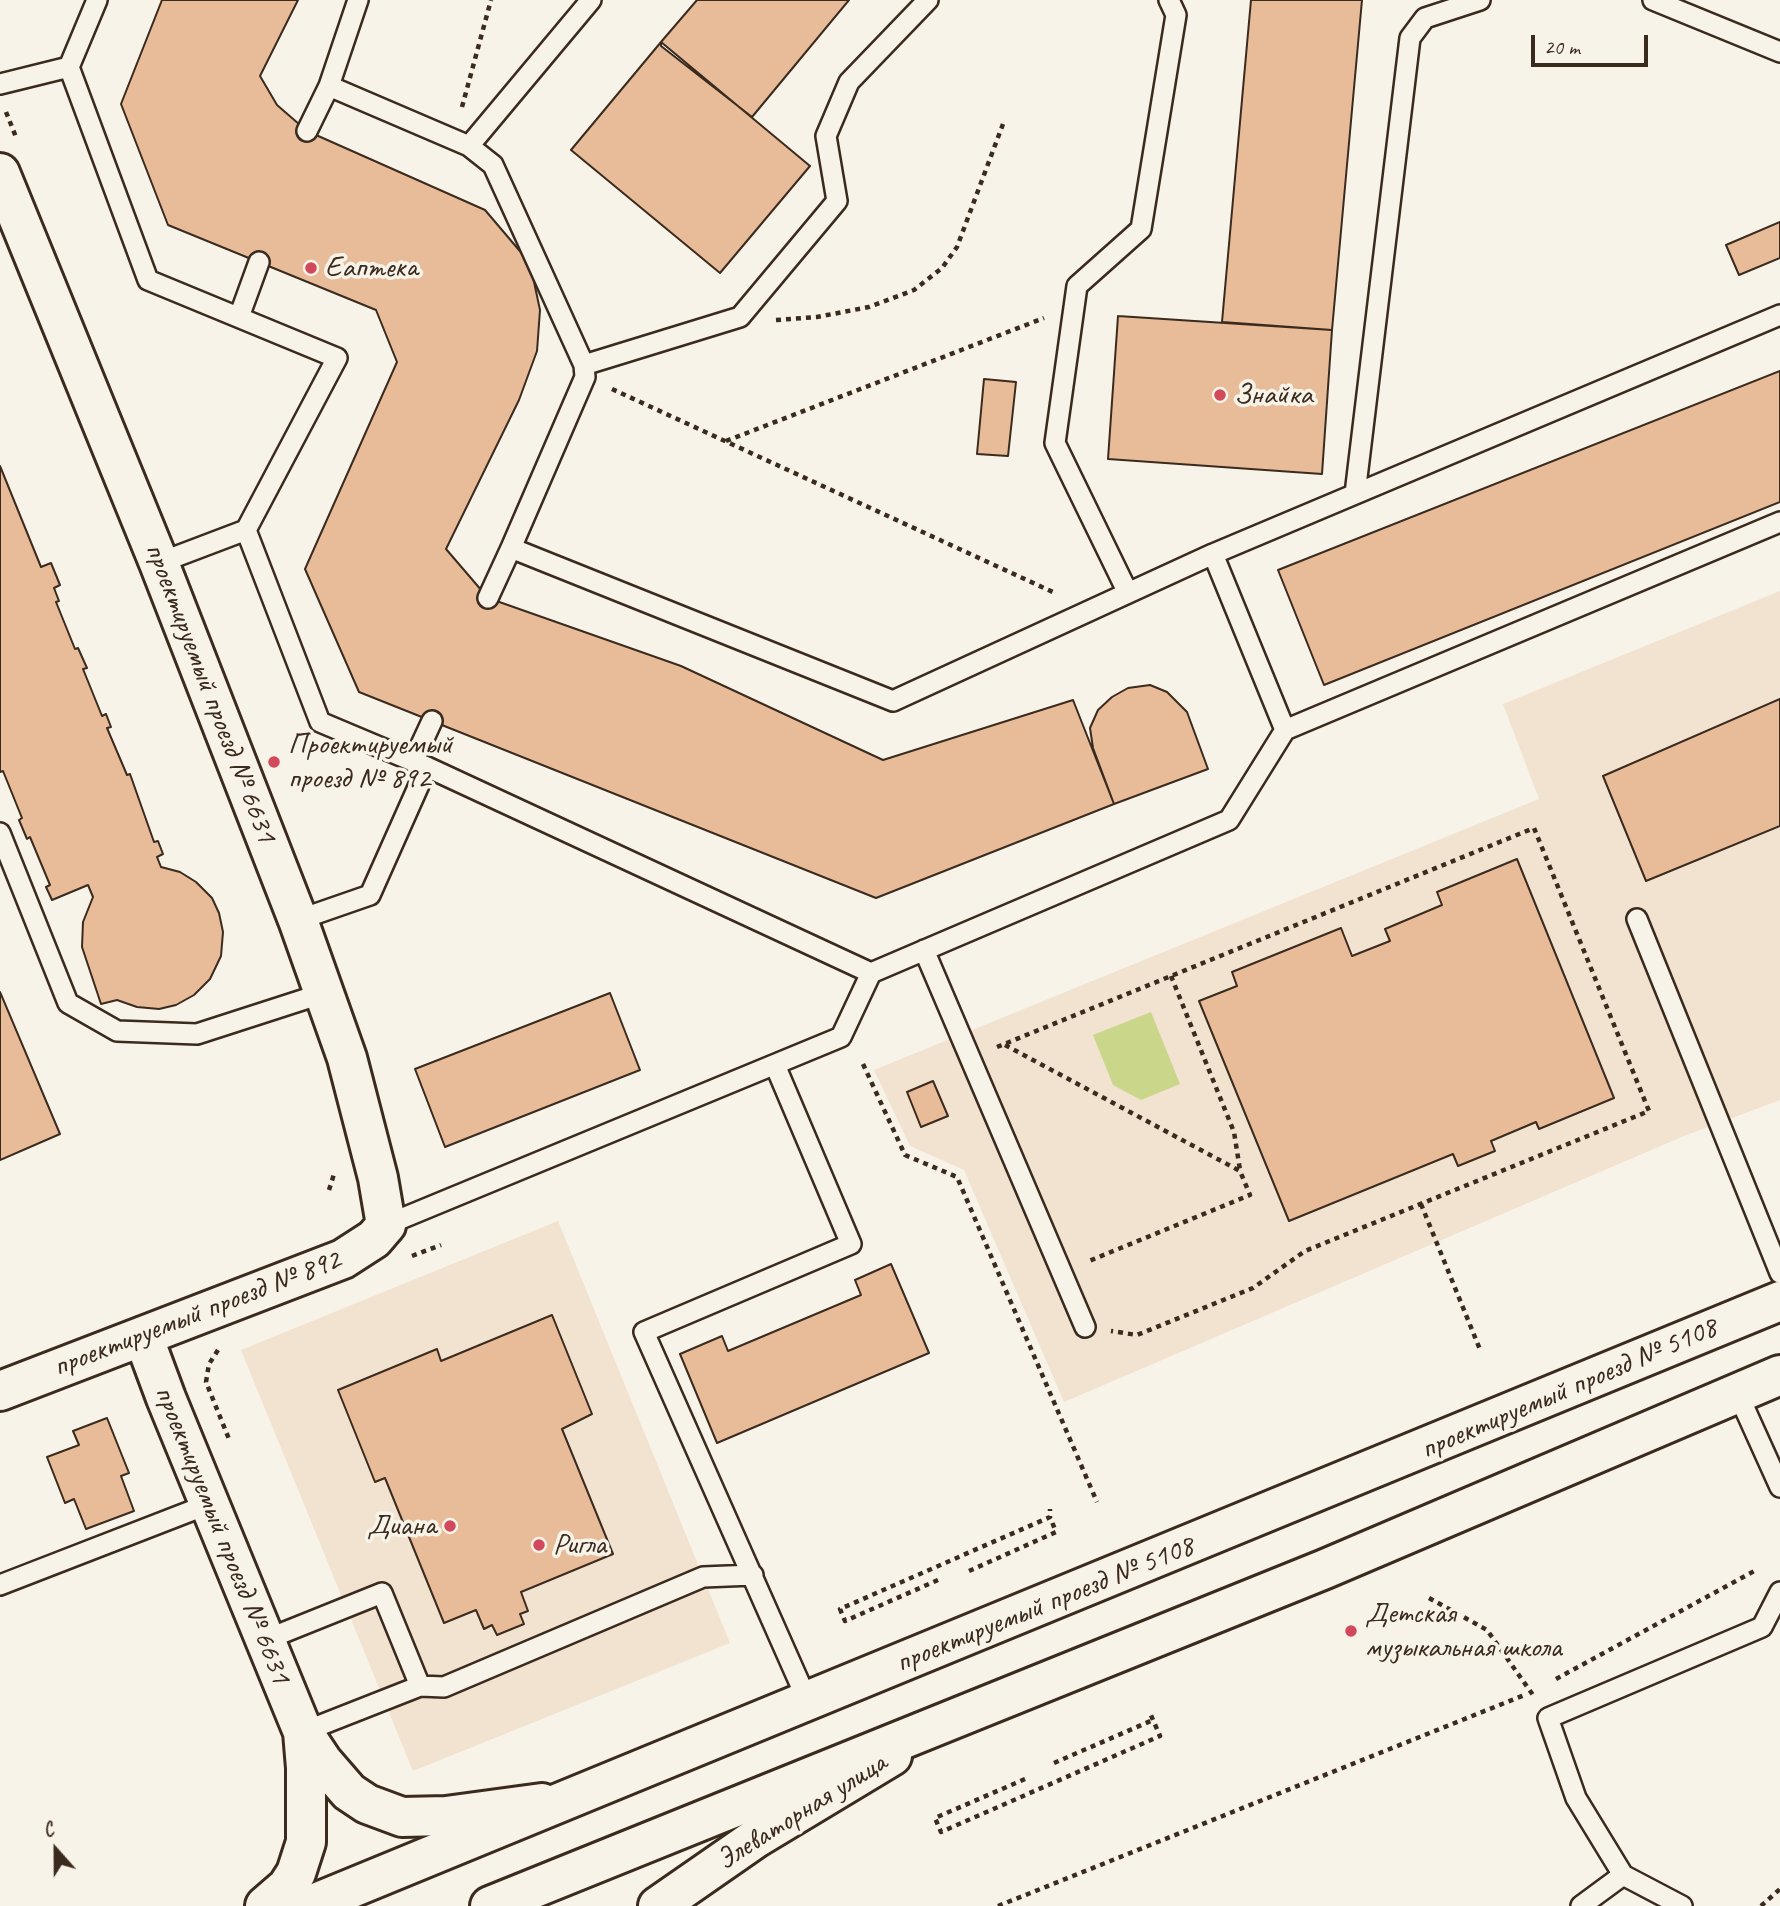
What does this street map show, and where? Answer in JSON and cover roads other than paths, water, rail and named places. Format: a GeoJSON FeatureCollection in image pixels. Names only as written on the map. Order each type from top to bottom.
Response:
{"type":"FeatureCollection","features":[{"type":"Feature","properties":{"kind":"main road","name":"проектируемый проезд № 6631"},"geometry":{"type":"LineString","coordinates":[[0,173],[159,563],[298,920],[346,1058],[378,1178],[386,1225]]}},
{"type":"Feature","properties":{"kind":"main road","name":"проектируемый проезд № 892"},"geometry":{"type":"LineString","coordinates":[[0,1391],[343,1259],[374,1239],[386,1225]]}},
{"type":"Feature","properties":{"kind":"main road","name":"проектируемый проезд № 5108"},"geometry":{"type":"LineString","coordinates":[[308,1906],[1780,1301]]}},
{"type":"Feature","properties":{"kind":"main road","name":"проектируемый проезд № 6631"},"geometry":{"type":"LineString","coordinates":[[143,1336],[303,1732]]}},
{"type":"Feature","properties":{"kind":"main road"},"geometry":{"type":"LineString","coordinates":[[490,1906],[1325,1569],[1780,1376]]}},
{"type":"Feature","properties":{"kind":"main road","name":"Элеваторная улица"},"geometry":{"type":"LineString","coordinates":[[658,1906],[757,1838],[947,1722]]}},
{"type":"Feature","properties":{"kind":"main road"},"geometry":{"type":"LineString","coordinates":[[303,1732],[349,1792],[367,1804],[402,1817],[446,1816],[568,1799]]}},
{"type":"Feature","properties":{"kind":"main road"},"geometry":{"type":"LineString","coordinates":[[265,1906],[286,1887],[296,1873],[306,1842],[303,1732]]}},
{"type":"Feature","properties":{"kind":"lane"},"geometry":{"type":"LineString","coordinates":[[97,0],[69,66],[148,280],[337,358],[246,530],[159,563]]}},
{"type":"Feature","properties":{"kind":"lane"},"geometry":{"type":"LineString","coordinates":[[306,131],[329,86],[358,0]]}},
{"type":"Feature","properties":{"kind":"lane"},"geometry":{"type":"LineString","coordinates":[[461,143],[591,0]]}},
{"type":"Feature","properties":{"kind":"lane"},"geometry":{"type":"LineString","coordinates":[[584,371],[740,317],[837,201],[826,136],[849,82],[928,0]]}},
{"type":"Feature","properties":{"kind":"lane"},"geometry":{"type":"LineString","coordinates":[[1127,591],[1055,443],[1077,286],[1141,229],[1176,15],[1168,0]]}},
{"type":"Feature","properties":{"kind":"lane"},"geometry":{"type":"LineString","coordinates":[[1355,494],[1410,38],[1425,18],[1480,0]]}},
{"type":"Feature","properties":{"kind":"lane"},"geometry":{"type":"LineString","coordinates":[[1653,0],[1780,52]]}},
{"type":"Feature","properties":{"kind":"lane"},"geometry":{"type":"LineString","coordinates":[[0,84],[69,66]]}},
{"type":"Feature","properties":{"kind":"lane"},"geometry":{"type":"LineString","coordinates":[[329,86],[461,143],[493,165],[584,371],[488,598]]}},
{"type":"Feature","properties":{"kind":"lane"},"geometry":{"type":"LineString","coordinates":[[239,317],[259,262]]}},
{"type":"Feature","properties":{"kind":"lane"},"geometry":{"type":"LineString","coordinates":[[511,548],[893,701],[1127,591],[1780,315]]}},
{"type":"Feature","properties":{"kind":"lane"},"geometry":{"type":"LineString","coordinates":[[386,1225],[841,1037],[871,973],[1228,820],[1285,730],[1780,522]]}},
{"type":"Feature","properties":{"kind":"lane"},"geometry":{"type":"LineString","coordinates":[[246,530],[320,723],[420,765],[871,973]]}},
{"type":"Feature","properties":{"kind":"lane"},"geometry":{"type":"LineString","coordinates":[[1213,554],[1285,730]]}},
{"type":"Feature","properties":{"kind":"lane"},"geometry":{"type":"LineString","coordinates":[[298,920],[370,895],[420,765],[432,721]]}},
{"type":"Feature","properties":{"kind":"lane"},"geometry":{"type":"LineString","coordinates":[[0,833],[68,1003],[117,1031],[197,1034],[324,993]]}},
{"type":"Feature","properties":{"kind":"lane"},"geometry":{"type":"LineString","coordinates":[[1637,919],[1780,1273]]}},
{"type":"Feature","properties":{"kind":"lane"},"geometry":{"type":"LineString","coordinates":[[924,950],[1085,1327]]}},
{"type":"Feature","properties":{"kind":"lane"},"geometry":{"type":"LineString","coordinates":[[775,1065],[851,1244],[644,1332],[807,1702]]}},
{"type":"Feature","properties":{"kind":"lane"},"geometry":{"type":"LineString","coordinates":[[1738,1394],[1780,1488]]}},
{"type":"Feature","properties":{"kind":"lane"},"geometry":{"type":"LineString","coordinates":[[0,1585],[209,1504]]}},
{"type":"Feature","properties":{"kind":"lane"},"geometry":{"type":"LineString","coordinates":[[303,1732],[420,1686],[444,1687],[703,1577],[753,1575]]}},
{"type":"Feature","properties":{"kind":"lane"},"geometry":{"type":"LineString","coordinates":[[1682,1906],[1623,1875],[1576,1798],[1548,1718],[1762,1627],[1780,1592]]}},
{"type":"Feature","properties":{"kind":"lane"},"geometry":{"type":"LineString","coordinates":[[265,1640],[382,1593],[420,1686]]}},
{"type":"Feature","properties":{"kind":"lane"},"geometry":{"type":"LineString","coordinates":[[1581,1906],[1623,1875]]}},
{"type":"Feature","properties":{"kind":"place","name":"Еаптека"},"geometry":{"type":"Point","coordinates":[311,268]}},
{"type":"Feature","properties":{"kind":"place","name":"Знайка"},"geometry":{"type":"Point","coordinates":[1220,395]}},
{"type":"Feature","properties":{"kind":"place","name":"Проектируемый проезд № 892"},"geometry":{"type":"Point","coordinates":[274,762]}},
{"type":"Feature","properties":{"kind":"place","name":"Диана"},"geometry":{"type":"Point","coordinates":[450,1526]}},
{"type":"Feature","properties":{"kind":"place","name":"Ригла"},"geometry":{"type":"Point","coordinates":[539,1545]}},
{"type":"Feature","properties":{"kind":"place","name":"Детская музыкальная школа"},"geometry":{"type":"Point","coordinates":[1351,1631]}}]}
